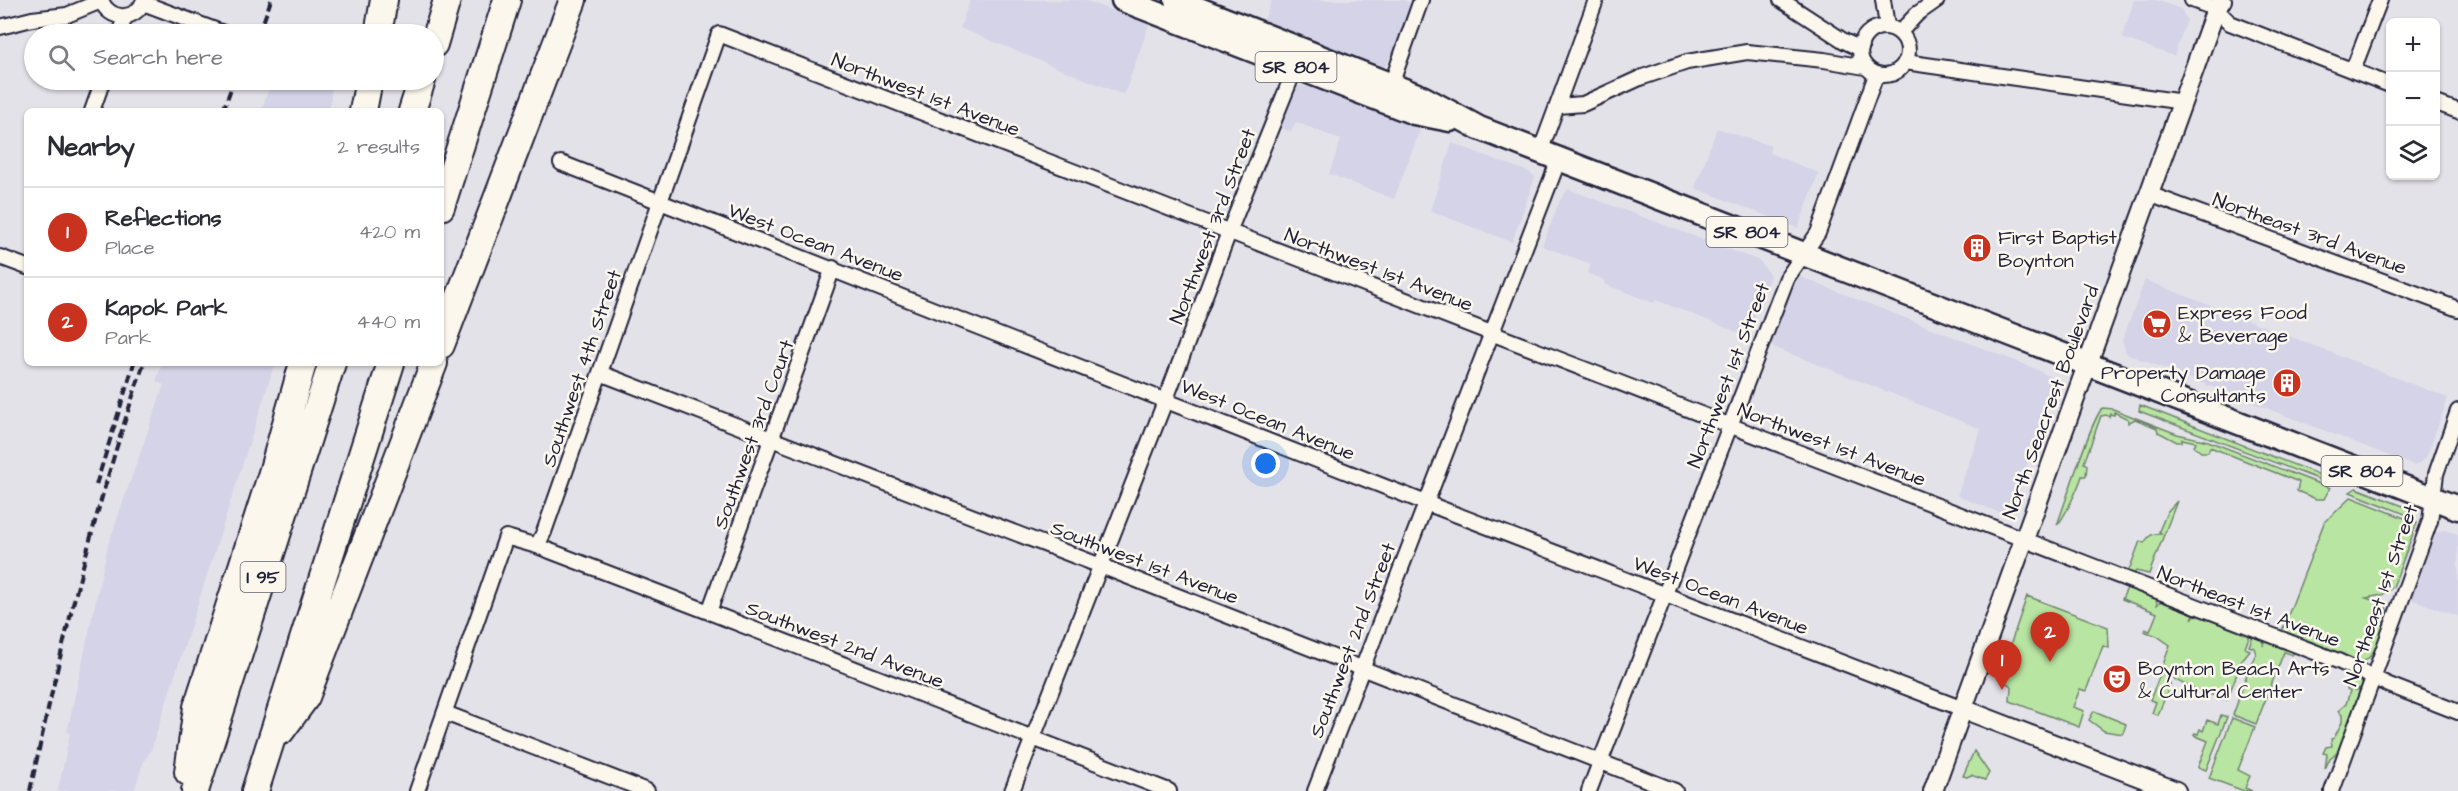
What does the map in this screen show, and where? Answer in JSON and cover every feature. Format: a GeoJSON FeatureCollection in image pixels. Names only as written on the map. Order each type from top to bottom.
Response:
{"type":"FeatureCollection","features":[{"type":"Feature","properties":{"kind":"highway"},"geometry":{"type":"LineString","coordinates":[[380,24],[384,0]]}},
{"type":"Feature","properties":{"kind":"highway"},"geometry":{"type":"LineString","coordinates":[[440,24],[447,0]]}},
{"type":"Feature","properties":{"kind":"highway"},"geometry":{"type":"LineString","coordinates":[[444,198],[507,0]]}},
{"type":"Feature","properties":{"kind":"highway"},"geometry":{"type":"LineString","coordinates":[[444,337],[573,0]]}},
{"type":"Feature","properties":{"kind":"highway"},"geometry":{"type":"LineString","coordinates":[[364,108],[367,90]]}},
{"type":"Feature","properties":{"kind":"highway"},"geometry":{"type":"LineString","coordinates":[[413,108],[419,90]]}},
{"type":"Feature","properties":{"kind":"highway"},"geometry":{"type":"LineString","coordinates":[[186,791],[197,707],[272,473],[302,366]]}},
{"type":"Feature","properties":{"kind":"highway","name":"I 95"},"geometry":{"type":"LineString","coordinates":[[195,791],[331,366]]}},
{"type":"Feature","properties":{"kind":"highway"},"geometry":{"type":"LineString","coordinates":[[255,791],[390,366]]}},
{"type":"Feature","properties":{"kind":"highway"},"geometry":{"type":"LineString","coordinates":[[268,748],[306,697],[433,366]]}},
{"type":"Feature","properties":{"kind":"main road","name":"SR 804"},"geometry":{"type":"LineString","coordinates":[[1123,0],[1414,113],[1472,125]]}},
{"type":"Feature","properties":{"kind":"main road","name":"SR 804"},"geometry":{"type":"LineString","coordinates":[[1176,0],[1422,97],[1472,125],[1550,156],[2458,508]]}},
{"type":"Feature","properties":{"kind":"street"},"geometry":{"type":"LineString","coordinates":[[0,27],[32,19],[67,15],[101,0],[113,15],[125,17],[136,12],[144,1],[201,24]]}},
{"type":"Feature","properties":{"kind":"street"},"geometry":{"type":"LineString","coordinates":[[1391,85],[1421,0]]}},
{"type":"Feature","properties":{"kind":"street","name":"Southwest 2nd Street"},"geometry":{"type":"LineString","coordinates":[[1315,791],[1491,333],[1550,156],[1558,106],[1596,0]]}},
{"type":"Feature","properties":{"kind":"street"},"geometry":{"type":"LineString","coordinates":[[1781,0],[1844,41],[1861,49]]}},
{"type":"Feature","properties":{"kind":"street"},"geometry":{"type":"LineString","coordinates":[[1883,0],[1887,26]]}},
{"type":"Feature","properties":{"kind":"street"},"geometry":{"type":"LineString","coordinates":[[1901,31],[1917,14],[1937,0]]}},
{"type":"Feature","properties":{"kind":"street"},"geometry":{"type":"LineString","coordinates":[[2192,0],[2218,3],[2230,23],[2386,83]]}},
{"type":"Feature","properties":{"kind":"street"},"geometry":{"type":"LineString","coordinates":[[2353,70],[2380,0]]}},
{"type":"Feature","properties":{"kind":"street","name":"North Seacrest Boulevard"},"geometry":{"type":"LineString","coordinates":[[1933,791],[2218,3]]}},
{"type":"Feature","properties":{"kind":"street"},"geometry":{"type":"LineString","coordinates":[[123,24],[125,17]]}},
{"type":"Feature","properties":{"kind":"street"},"geometry":{"type":"LineString","coordinates":[[1558,106],[1583,104],[1663,69],[1739,52],[1816,59],[1871,71],[1892,74],[1905,62],[1908,45],[1901,31],[1887,26],[1871,31],[1864,38],[1861,57],[1871,71]]}},
{"type":"Feature","properties":{"kind":"street","name":"Southwest 4th Street"},"geometry":{"type":"LineString","coordinates":[[537,546],[544,532],[719,34]]}},
{"type":"Feature","properties":{"kind":"street","name":"Northwest 1st Avenue"},"geometry":{"type":"LineString","coordinates":[[719,34],[2025,540]]}},
{"type":"Feature","properties":{"kind":"street"},"geometry":{"type":"LineString","coordinates":[[1905,62],[2183,102]]}},
{"type":"Feature","properties":{"kind":"street","name":"Northwest 3rd Street"},"geometry":{"type":"LineString","coordinates":[[1012,791],[1229,232],[1296,66]]}},
{"type":"Feature","properties":{"kind":"street","name":"Northwest 1st Street"},"geometry":{"type":"LineString","coordinates":[[1589,791],[1728,425],[1787,278],[1818,233],[1871,71]]}},
{"type":"Feature","properties":{"kind":"street"},"geometry":{"type":"LineString","coordinates":[[93,108],[99,90]]}},
{"type":"Feature","properties":{"kind":"street"},"geometry":{"type":"LineString","coordinates":[[2440,104],[2458,111]]}},
{"type":"Feature","properties":{"kind":"street","name":"West Ocean Avenue"},"geometry":{"type":"LineString","coordinates":[[561,163],[1426,503],[1963,708]]}},
{"type":"Feature","properties":{"kind":"street","name":"Northeast 3rd Avenue"},"geometry":{"type":"LineString","coordinates":[[2149,194],[2458,309]]}},
{"type":"Feature","properties":{"kind":"street"},"geometry":{"type":"LineString","coordinates":[[0,257],[24,266]]}},
{"type":"Feature","properties":{"kind":"street","name":"Southwest 3rd Court"},"geometry":{"type":"LineString","coordinates":[[709,612],[832,268]]}},
{"type":"Feature","properties":{"kind":"street","name":"Southwest 1st Avenue"},"geometry":{"type":"LineString","coordinates":[[600,373],[1675,791]]}},
{"type":"Feature","properties":{"kind":"street","name":"Northeast 1st Street"},"geometry":{"type":"LineString","coordinates":[[2332,791],[2430,522],[2436,474],[2458,411]]}},
{"type":"Feature","properties":{"kind":"street","name":"Southwest 2nd Avenue"},"geometry":{"type":"LineString","coordinates":[[445,713],[506,537],[537,546],[1169,791]]}},
{"type":"Feature","properties":{"kind":"street","name":"Northeast 1st Avenue"},"geometry":{"type":"LineString","coordinates":[[2025,540],[2338,661],[2458,712]]}},
{"type":"Feature","properties":{"kind":"street"},"geometry":{"type":"LineString","coordinates":[[1963,708],[2176,791]]}},
{"type":"Feature","properties":{"kind":"street"},"geometry":{"type":"LineString","coordinates":[[417,791],[445,713],[647,791]]}},
{"type":"Feature","properties":{"kind":"shaded area"},"geometry":{"type":"Polygon","coordinates":[[[970,0],[1084,0],[1149,25],[1124,95],[960,28],[970,0]]]}},
{"type":"Feature","properties":{"kind":"shaded area"},"geometry":{"type":"Polygon","coordinates":[[[1272,0],[1403,0],[1411,3],[1391,58],[1384,67],[1264,20],[1272,0]]]}},
{"type":"Feature","properties":{"kind":"shaded area"},"geometry":{"type":"Polygon","coordinates":[[[2134,0],[2156,0],[2181,9],[2187,20],[2174,56],[2122,38],[2134,0]]]}},
{"type":"Feature","properties":{"kind":"shaded area"},"geometry":{"type":"Polygon","coordinates":[[[1298,86],[1312,87],[1420,130],[1394,199],[1329,174],[1341,140],[1296,122],[1291,132],[1277,126],[1298,86]]]}},
{"type":"Feature","properties":{"kind":"shaded area"},"geometry":{"type":"Polygon","coordinates":[[[268,90],[332,90],[329,108],[262,108],[268,90]]]}},
{"type":"Feature","properties":{"kind":"shaded area"},"geometry":{"type":"Polygon","coordinates":[[[1717,128],[1771,146],[1769,153],[1819,173],[1798,228],[1695,188],[1717,128]]]}},
{"type":"Feature","properties":{"kind":"shaded area"},"geometry":{"type":"Polygon","coordinates":[[[1452,143],[1529,172],[1535,177],[1512,242],[1430,211],[1452,143]]]}},
{"type":"Feature","properties":{"kind":"shaded area"},"geometry":{"type":"Polygon","coordinates":[[[1568,189],[1760,261],[1770,276],[1747,336],[1656,300],[1654,303],[1604,284],[1605,280],[1587,273],[1591,264],[1542,246],[1560,200],[1568,189]]]}},
{"type":"Feature","properties":{"kind":"shaded area"},"geometry":{"type":"Polygon","coordinates":[[[1800,277],[2036,369],[2050,377],[2053,390],[2012,507],[2006,515],[1957,496],[1981,429],[1766,344],[1784,297],[1800,277]]]}},
{"type":"Feature","properties":{"kind":"shaded area"},"geometry":{"type":"Polygon","coordinates":[[[2145,280],[2448,398],[2426,458],[2415,466],[2127,354],[2122,341],[2145,280]]]}},
{"type":"Feature","properties":{"kind":"shaded area"},"geometry":{"type":"Polygon","coordinates":[[[161,366],[274,366],[151,750],[143,763],[134,791],[58,791],[70,733],[67,732],[108,545],[164,385],[156,381],[161,366]]]}},
{"type":"Feature","properties":{"kind":"shaded area"},"geometry":{"type":"Polygon","coordinates":[[[2444,530],[2458,534],[2458,616],[2408,598],[2435,534],[2444,530]]]}},
{"type":"Feature","properties":{"kind":"green space"},"geometry":{"type":"Polygon","coordinates":[[[2140,405],[2328,478],[2331,484],[2139,411],[2140,405]]]}},
{"type":"Feature","properties":{"kind":"green space"},"geometry":{"type":"Polygon","coordinates":[[[2103,408],[2113,409],[2177,434],[2208,441],[2330,488],[2324,499],[2316,499],[2297,491],[2299,482],[2210,447],[2208,452],[2201,452],[2194,446],[2196,442],[2182,439],[2182,442],[2177,442],[2158,432],[2157,428],[2135,419],[2128,423],[2128,419],[2114,412],[2114,415],[2110,414],[2109,417],[2101,416],[2084,463],[2087,465],[2086,476],[2082,476],[2075,494],[2057,525],[2086,442],[2103,408]]]}},
{"type":"Feature","properties":{"kind":"green space"},"geometry":{"type":"Polygon","coordinates":[[[2356,488],[2411,509],[2410,516],[2350,492],[2356,488]]]}},
{"type":"Feature","properties":{"kind":"green space"},"geometry":{"type":"Polygon","coordinates":[[[2351,497],[2417,523],[2393,587],[2382,595],[2366,598],[2384,604],[2388,611],[2375,649],[2367,660],[2361,662],[2282,631],[2324,523],[2351,497]]]}},
{"type":"Feature","properties":{"kind":"green space"},"geometry":{"type":"Polygon","coordinates":[[[2177,501],[2149,574],[2136,571],[2133,575],[2128,573],[2140,541],[2144,543],[2151,535],[2161,533],[2159,531],[2167,512],[2177,501]]]}},
{"type":"Feature","properties":{"kind":"green space"},"geometry":{"type":"Polygon","coordinates":[[[2127,588],[2156,598],[2157,605],[2162,600],[2194,614],[2192,619],[2195,615],[2202,616],[2250,634],[2245,648],[2250,650],[2242,660],[2227,700],[2182,684],[2168,674],[2164,663],[2170,645],[2144,631],[2145,629],[2150,631],[2157,613],[2122,599],[2127,588]]]}},
{"type":"Feature","properties":{"kind":"green space"},"geometry":{"type":"Polygon","coordinates":[[[2027,596],[2108,627],[2109,648],[2103,646],[2086,691],[2080,689],[2073,707],[2084,711],[2079,727],[2010,701],[2011,686],[1999,678],[2027,596]]]}},
{"type":"Feature","properties":{"kind":"green space"},"geometry":{"type":"Polygon","coordinates":[[[2253,636],[2264,640],[2263,646],[2265,640],[2294,653],[2292,655],[2284,652],[2256,724],[2233,715],[2256,654],[2254,648],[2249,646],[2253,636]]]}},
{"type":"Feature","properties":{"kind":"green space"},"geometry":{"type":"Polygon","coordinates":[[[2344,671],[2360,679],[2363,684],[2361,688],[2353,690],[2360,690],[2340,750],[2330,758],[2325,769],[2327,754],[2323,753],[2326,747],[2332,746],[2331,739],[2334,738],[2342,722],[2342,715],[2338,711],[2346,704],[2350,691],[2347,689],[2351,678],[2343,675],[2344,671]]]}},
{"type":"Feature","properties":{"kind":"green space"},"geometry":{"type":"Polygon","coordinates":[[[2161,672],[2169,679],[2170,685],[2158,715],[2152,713],[2156,702],[2150,700],[2161,672]]]}},
{"type":"Feature","properties":{"kind":"green space"},"geometry":{"type":"Polygon","coordinates":[[[2094,711],[2126,724],[2123,734],[2104,731],[2089,720],[2094,711]]]}},
{"type":"Feature","properties":{"kind":"green space"},"geometry":{"type":"Polygon","coordinates":[[[2221,715],[2227,717],[2206,770],[2198,767],[2208,741],[2194,735],[2198,734],[2200,729],[2203,731],[2207,720],[2218,724],[2221,715]]]}},
{"type":"Feature","properties":{"kind":"green space"},"geometry":{"type":"Polygon","coordinates":[[[2232,718],[2255,727],[2238,770],[2250,776],[2245,788],[2252,791],[2244,791],[2209,778],[2232,718]]]}},
{"type":"Feature","properties":{"kind":"green space"},"geometry":{"type":"Polygon","coordinates":[[[1974,751],[1989,773],[1985,780],[1971,775],[1963,776],[1974,751]]]}},
{"type":"Feature","properties":{"kind":"railway"},"geometry":{"type":"LineString","coordinates":[[263,24],[271,0]]}},
{"type":"Feature","properties":{"kind":"railway"},"geometry":{"type":"LineString","coordinates":[[224,108],[230,90]]}},
{"type":"Feature","properties":{"kind":"railway"},"geometry":{"type":"LineString","coordinates":[[96,485],[133,366]]}},
{"type":"Feature","properties":{"kind":"railway"},"geometry":{"type":"LineString","coordinates":[[30,791],[54,683],[95,522],[143,366]]}},
{"type":"Feature","properties":{"kind":"place","name":"First Baptist Boynton"},"geometry":{"type":"Point","coordinates":[1977,248]}},
{"type":"Feature","properties":{"kind":"place","name":"Express Food & Beverage"},"geometry":{"type":"Point","coordinates":[2157,324]}},
{"type":"Feature","properties":{"kind":"place","name":"Property Damage Consultants"},"geometry":{"type":"Point","coordinates":[2287,383]}},
{"type":"Feature","properties":{"kind":"place","name":"Kapok Park"},"geometry":{"type":"Point","coordinates":[2050,662]}},
{"type":"Feature","properties":{"kind":"place","name":"Boynton Beach Arts & Cultural Center"},"geometry":{"type":"Point","coordinates":[2117,679]}},
{"type":"Feature","properties":{"kind":"place","name":"Reflections"},"geometry":{"type":"Point","coordinates":[2002,690]}}]}
